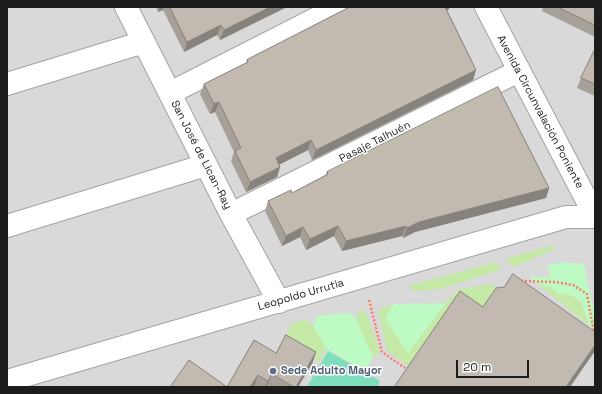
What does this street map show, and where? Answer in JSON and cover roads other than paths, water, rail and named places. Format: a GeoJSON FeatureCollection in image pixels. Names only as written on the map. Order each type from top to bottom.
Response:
{"type":"FeatureCollection","features":[{"type":"Feature","properties":{"kind":"street","name":"San José de Lican-Ray"},"geometry":{"type":"LineString","coordinates":[[126,7],[231,214],[279,302]]}},
{"type":"Feature","properties":{"kind":"street"},"geometry":{"type":"LineString","coordinates":[[170,93],[339,7]]}},
{"type":"Feature","properties":{"kind":"street","name":"Avenida Circunvalación Poniente"},"geometry":{"type":"LineString","coordinates":[[486,7],[595,216]]}},
{"type":"Feature","properties":{"kind":"street"},"geometry":{"type":"LineString","coordinates":[[7,84],[144,42]]}},
{"type":"Feature","properties":{"kind":"street","name":"Pasaje Talhuén"},"geometry":{"type":"LineString","coordinates":[[231,214],[519,71]]}},
{"type":"Feature","properties":{"kind":"street"},"geometry":{"type":"LineString","coordinates":[[7,226],[206,165]]}},
{"type":"Feature","properties":{"kind":"street","name":"Leopoldo Urrutia"},"geometry":{"type":"LineString","coordinates":[[7,381],[566,217],[595,216]]}},
{"type":"Feature","properties":{"kind":"place","name":"Sede Adulto Mayor"},"geometry":{"type":"Point","coordinates":[273,371]}}]}
